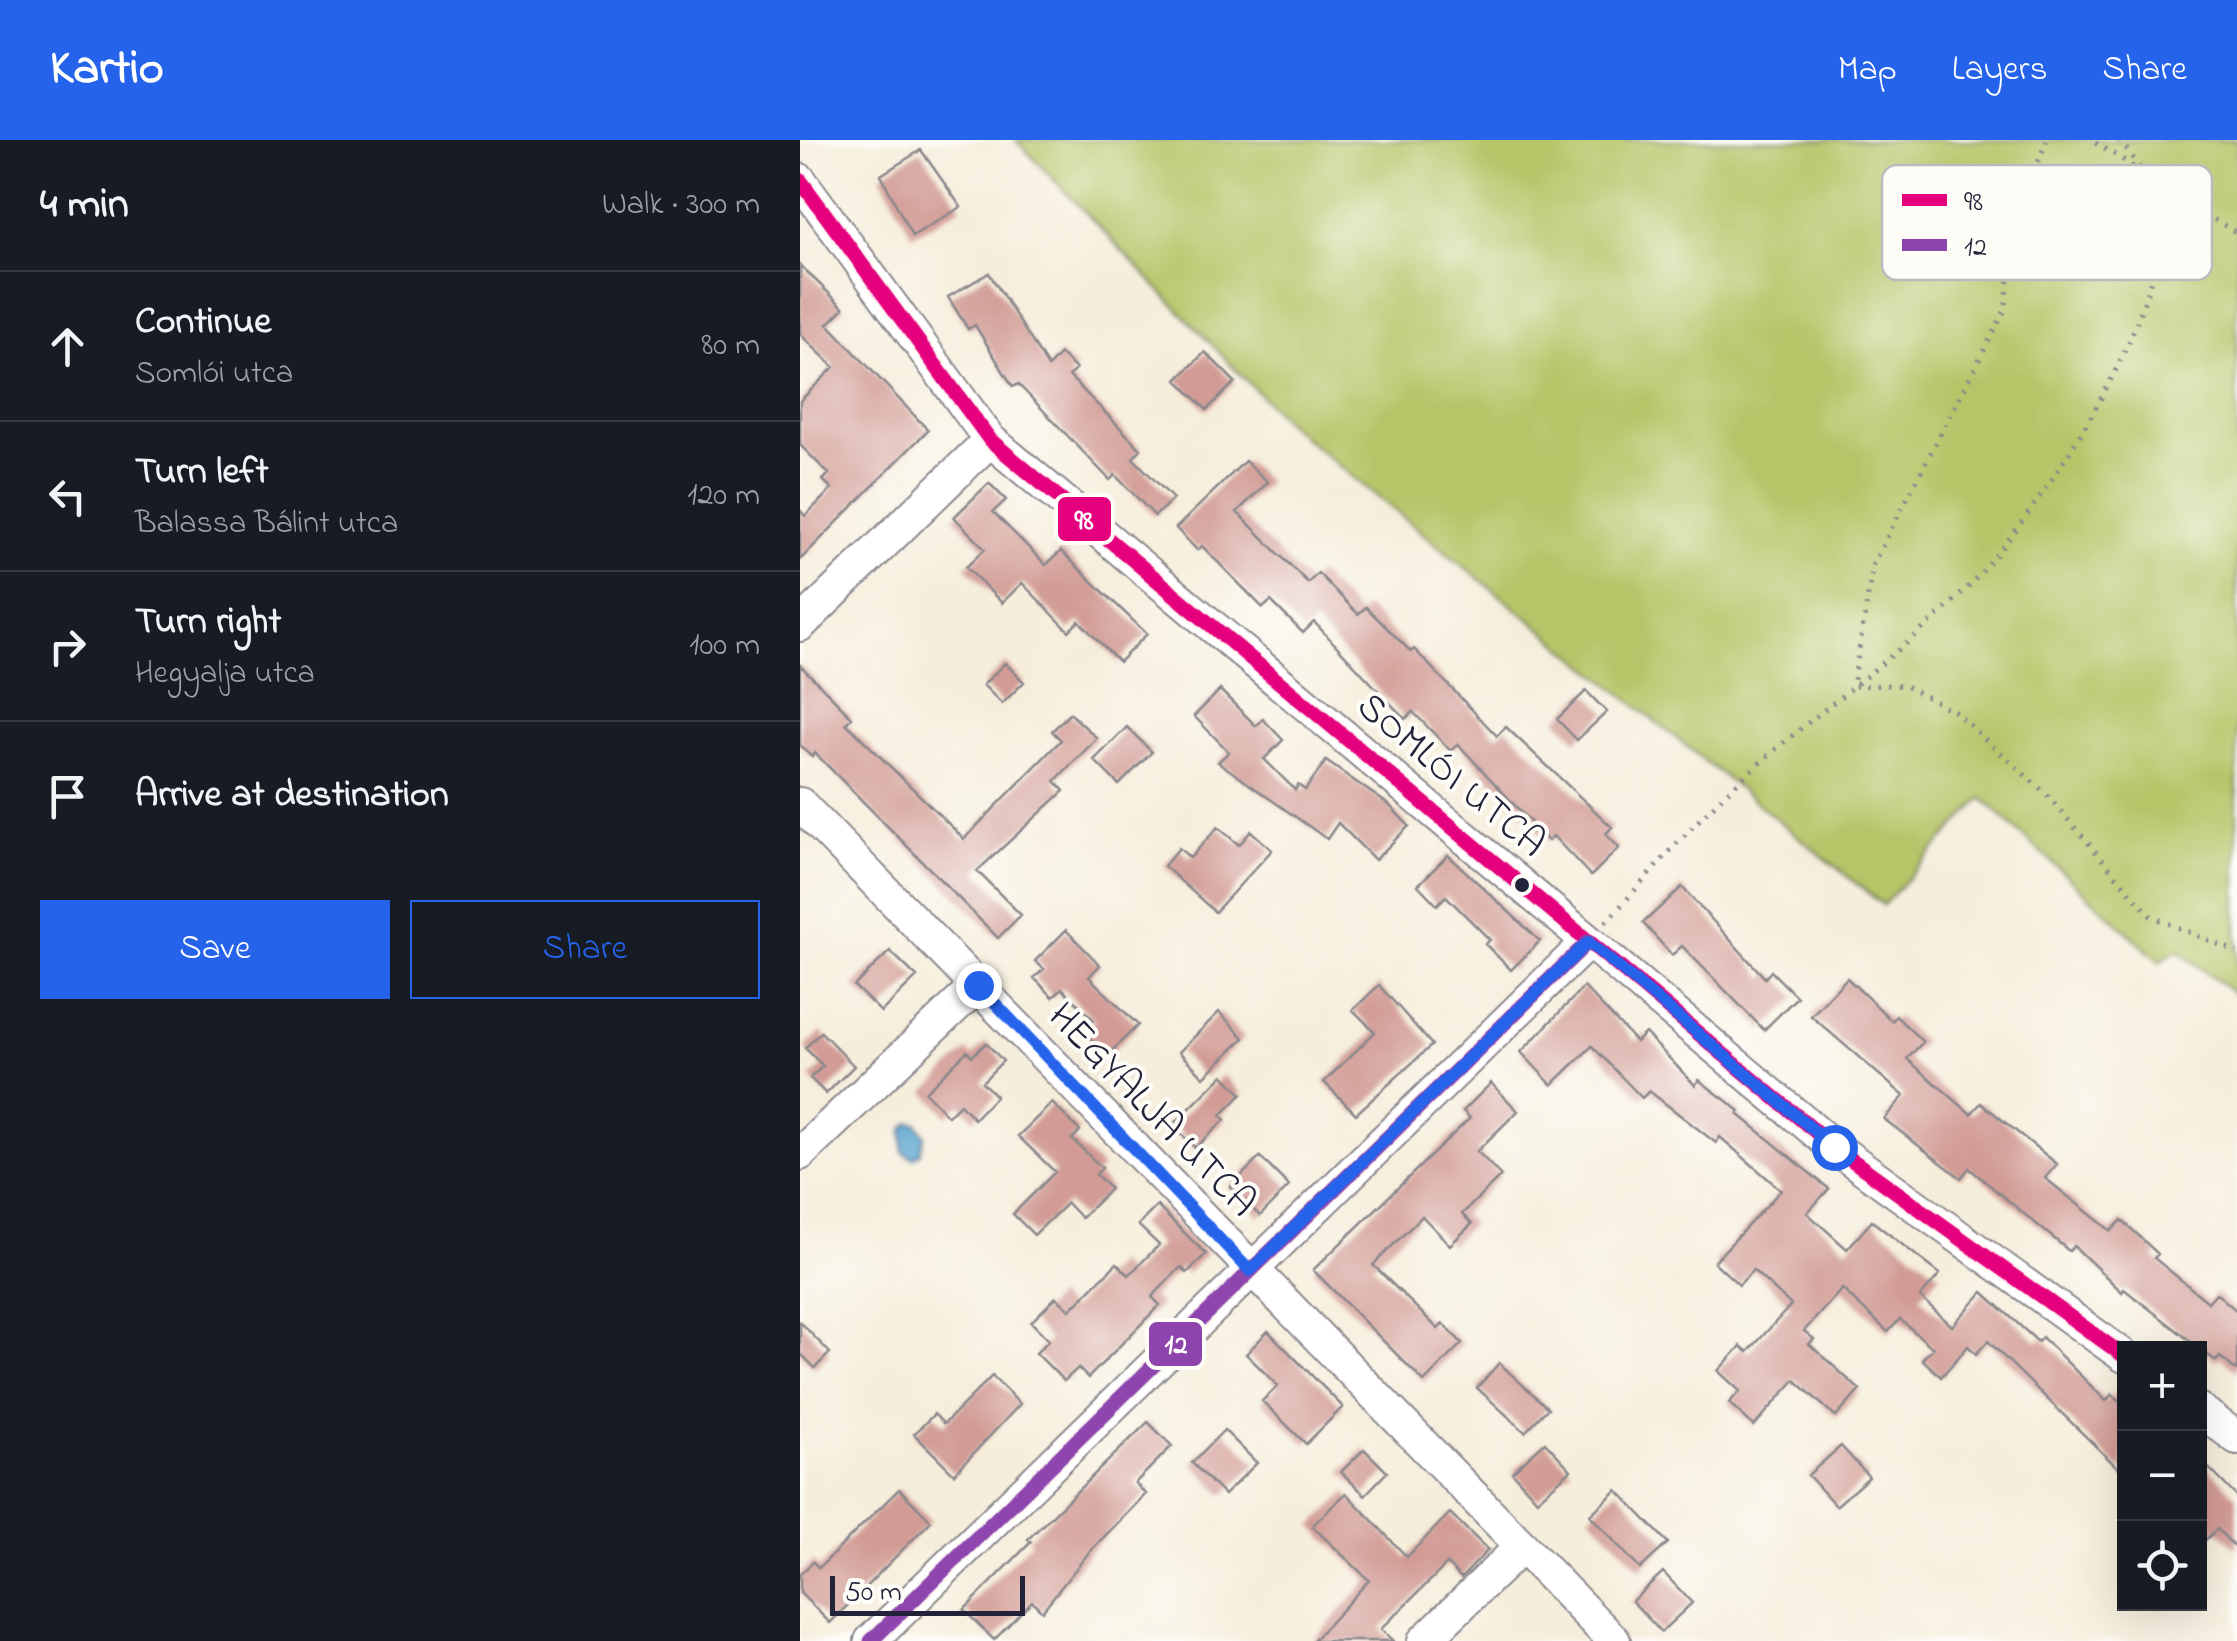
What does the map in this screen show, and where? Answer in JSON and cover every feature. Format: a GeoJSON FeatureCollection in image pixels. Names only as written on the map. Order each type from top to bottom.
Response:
{"type":"FeatureCollection","features":[{"type":"Feature","properties":{"kind":"street","name":"SOMLÓI UTCA"},"geometry":{"type":"LineString","coordinates":[[800,180],[990,440],[1834,1147],[2117,1351]]}},
{"type":"Feature","properties":{"kind":"street"},"geometry":{"type":"LineString","coordinates":[[800,625],[990,440]]}},
{"type":"Feature","properties":{"kind":"street","name":"HEGYALJA UTCA"},"geometry":{"type":"LineString","coordinates":[[800,804],[1614,1641]]}},
{"type":"Feature","properties":{"kind":"street"},"geometry":{"type":"LineString","coordinates":[[871,1641],[1588,942]]}},
{"type":"Feature","properties":{"kind":"street"},"geometry":{"type":"LineString","coordinates":[[800,1154],[978,985]]}},
{"type":"Feature","properties":{"kind":"street"},"geometry":{"type":"LineString","coordinates":[[2207,1415],[2237,1438]]}},
{"type":"Feature","properties":{"kind":"street"},"geometry":{"type":"LineString","coordinates":[[1424,1641],[1522,1546]]}},
{"type":"Feature","properties":{"kind":"path"},"geometry":{"type":"LineString","coordinates":[[2037,165],[2047,140]]}},
{"type":"Feature","properties":{"kind":"path"},"geometry":{"type":"LineString","coordinates":[[2091,140],[2126,165]]}},
{"type":"Feature","properties":{"kind":"path"},"geometry":{"type":"LineString","coordinates":[[2120,140],[2138,165]]}},
{"type":"Feature","properties":{"kind":"path"},"geometry":{"type":"LineString","coordinates":[[2212,219],[2237,234]]}},
{"type":"Feature","properties":{"kind":"path"},"geometry":{"type":"LineString","coordinates":[[1852,686],[1873,564],[2005,310],[2009,280]]}},
{"type":"Feature","properties":{"kind":"path"},"geometry":{"type":"LineString","coordinates":[[1588,942],[1720,800],[1959,596],[2026,516],[2122,362],[2151,280]]}},
{"type":"Feature","properties":{"kind":"path"},"geometry":{"type":"LineString","coordinates":[[1852,686],[1904,685],[1955,712],[2046,794],[2150,916],[2237,952]]}},
{"type":"Feature","properties":{"kind":"green space"},"geometry":{"type":"Polygon","coordinates":[[[1016,140],[2237,140],[2237,996],[2177,950],[2160,962],[1982,798],[1883,905],[1290,426],[1016,140]]]}},
{"type":"Feature","properties":{"kind":"water"},"geometry":{"type":"Polygon","coordinates":[[[909,1123],[917,1123],[925,1135],[920,1153],[913,1158],[903,1152],[903,1129],[909,1123]]]}},
{"type":"Feature","properties":{"kind":"building"},"geometry":{"type":"Polygon","coordinates":[[[921,150],[961,207],[912,236],[881,175],[921,150]]]}},
{"type":"Feature","properties":{"kind":"building"},"geometry":{"type":"Polygon","coordinates":[[[800,265],[844,308],[828,324],[928,430],[800,560],[800,510],[805,516],[832,489],[823,480],[829,474],[800,445],[800,401],[834,367],[800,334],[800,265]]]}},
{"type":"Feature","properties":{"kind":"building"},"geometry":{"type":"Polygon","coordinates":[[[989,273],[1048,367],[1060,354],[1076,369],[1069,376],[1141,449],[1133,458],[1173,499],[1155,516],[1115,475],[1110,480],[1018,384],[1013,387],[975,325],[968,329],[948,297],[989,273]]]}},
{"type":"Feature","properties":{"kind":"building"},"geometry":{"type":"Polygon","coordinates":[[[1205,352],[1235,382],[1207,410],[1177,380],[1205,352]]]}},
{"type":"Feature","properties":{"kind":"building"},"geometry":{"type":"Polygon","coordinates":[[[1245,461],[1268,482],[1237,512],[1308,583],[1318,573],[1358,614],[1366,607],[1411,652],[1414,649],[1497,736],[1506,727],[1612,827],[1606,834],[1619,848],[1591,876],[1553,836],[1548,841],[1458,744],[1451,751],[1413,712],[1405,719],[1314,622],[1303,633],[1271,601],[1263,608],[1202,546],[1197,550],[1176,528],[1245,461]]]}},
{"type":"Feature","properties":{"kind":"building"},"geometry":{"type":"Polygon","coordinates":[[[989,483],[1006,500],[993,512],[1046,565],[1061,551],[1147,634],[1119,662],[1079,621],[1069,631],[1022,583],[1002,603],[966,567],[985,549],[954,517],[989,483]]]}},
{"type":"Feature","properties":{"kind":"building"},"geometry":{"type":"Polygon","coordinates":[[[1005,663],[1024,682],[1002,704],[983,685],[1005,663]]]}},
{"type":"Feature","properties":{"kind":"building"},"geometry":{"type":"Polygon","coordinates":[[[800,665],[852,717],[846,723],[964,839],[1061,740],[1052,731],[1070,713],[1097,738],[1055,781],[1064,791],[977,871],[1021,915],[998,938],[815,753],[812,757],[800,745],[800,665]]]}},
{"type":"Feature","properties":{"kind":"building"},"geometry":{"type":"Polygon","coordinates":[[[1220,690],[1256,726],[1263,719],[1283,740],[1264,759],[1295,790],[1298,785],[1305,790],[1326,761],[1389,805],[1409,826],[1375,860],[1338,823],[1327,839],[1218,762],[1229,752],[1194,716],[1220,690]]]}},
{"type":"Feature","properties":{"kind":"building"},"geometry":{"type":"Polygon","coordinates":[[[1586,691],[1607,712],[1577,740],[1557,719],[1586,691]]]}},
{"type":"Feature","properties":{"kind":"building"},"geometry":{"type":"Polygon","coordinates":[[[1127,727],[1152,752],[1119,785],[1094,760],[1127,727]]]}},
{"type":"Feature","properties":{"kind":"building"},"geometry":{"type":"Polygon","coordinates":[[[1218,827],[1239,845],[1251,831],[1272,850],[1215,912],[1164,866],[1179,848],[1190,858],[1218,827]]]}},
{"type":"Feature","properties":{"kind":"building"},"geometry":{"type":"Polygon","coordinates":[[[1448,855],[1540,941],[1511,970],[1485,944],[1490,940],[1446,896],[1437,905],[1418,885],[1448,855]]]}},
{"type":"Feature","properties":{"kind":"building"},"geometry":{"type":"Polygon","coordinates":[[[1682,887],[1765,978],[1771,971],[1797,997],[1764,1030],[1682,946],[1672,955],[1643,923],[1682,887]]]}},
{"type":"Feature","properties":{"kind":"building"},"geometry":{"type":"Polygon","coordinates":[[[1066,930],[1100,965],[1089,977],[1138,1025],[1107,1056],[1083,1031],[1094,1020],[1062,988],[1053,997],[1034,978],[1044,969],[1035,961],[1066,930]]]}},
{"type":"Feature","properties":{"kind":"building"},"geometry":{"type":"Polygon","coordinates":[[[890,951],[917,977],[881,1012],[854,986],[890,951]]]}},
{"type":"Feature","properties":{"kind":"building"},"geometry":{"type":"Polygon","coordinates":[[[1847,978],[1892,1021],[1896,1016],[1923,1042],[1907,1059],[1971,1114],[1981,1103],[2057,1164],[2045,1178],[2111,1231],[2122,1220],[2158,1254],[2154,1258],[2208,1302],[2216,1293],[2237,1311],[2237,1371],[2220,1357],[2216,1361],[2207,1354],[2207,1341],[2190,1341],[2124,1289],[2122,1292],[2074,1246],[2069,1251],[1969,1168],[1961,1178],[1884,1119],[1904,1096],[1811,1016],[1847,978]]]}},
{"type":"Feature","properties":{"kind":"building"},"geometry":{"type":"Polygon","coordinates":[[[1379,985],[1432,1045],[1356,1114],[1324,1082],[1375,1032],[1353,1010],[1379,985]]]}},
{"type":"Feature","properties":{"kind":"building"},"geometry":{"type":"Polygon","coordinates":[[[1584,987],[1636,1042],[1645,1033],[1695,1085],[1699,1080],[1740,1111],[1738,1114],[1829,1189],[1807,1213],[1847,1249],[1872,1221],[1940,1274],[1920,1297],[1952,1326],[1983,1292],[2038,1342],[2042,1337],[2106,1401],[2112,1394],[2117,1399],[2117,1467],[1988,1341],[1976,1354],[1968,1346],[1941,1377],[1922,1359],[1933,1348],[1900,1319],[1888,1332],[1842,1289],[1804,1331],[1814,1339],[1809,1344],[1860,1390],[1836,1417],[1795,1380],[1754,1426],[1729,1403],[1740,1391],[1718,1371],[1741,1346],[1748,1352],[1791,1305],[1753,1270],[1739,1285],[1714,1262],[1781,1190],[1720,1137],[1716,1143],[1649,1091],[1642,1098],[1592,1046],[1552,1085],[1521,1052],[1584,987]]]}},
{"type":"Feature","properties":{"kind":"building"},"geometry":{"type":"Polygon","coordinates":[[[1219,1012],[1244,1038],[1204,1077],[1179,1052],[1219,1012]]]}},
{"type":"Feature","properties":{"kind":"building"},"geometry":{"type":"Polygon","coordinates":[[[821,1032],[854,1066],[826,1094],[810,1078],[823,1066],[805,1048],[821,1032]]]}},
{"type":"Feature","properties":{"kind":"building"},"geometry":{"type":"Polygon","coordinates":[[[986,1043],[1003,1061],[982,1082],[996,1096],[974,1119],[960,1104],[948,1116],[925,1092],[967,1051],[972,1056],[986,1043]]]}},
{"type":"Feature","properties":{"kind":"building"},"geometry":{"type":"Polygon","coordinates":[[[1223,1075],[1242,1094],[1221,1115],[1225,1120],[1195,1148],[1173,1125],[1223,1075]]]}},
{"type":"Feature","properties":{"kind":"building"},"geometry":{"type":"Polygon","coordinates":[[[1491,1083],[1518,1111],[1477,1151],[1501,1176],[1462,1214],[1472,1224],[1450,1245],[1422,1216],[1373,1265],[1438,1329],[1443,1324],[1462,1343],[1424,1382],[1313,1270],[1470,1118],[1463,1111],[1491,1083]]]}},
{"type":"Feature","properties":{"kind":"building"},"geometry":{"type":"Polygon","coordinates":[[[1052,1103],[1080,1131],[1072,1139],[1102,1168],[1096,1174],[1110,1189],[1081,1218],[1067,1203],[1034,1235],[1013,1214],[1055,1172],[1018,1136],[1052,1103]]]}},
{"type":"Feature","properties":{"kind":"building"},"geometry":{"type":"Polygon","coordinates":[[[1260,1157],[1289,1186],[1260,1216],[1230,1187],[1260,1157]]]}},
{"type":"Feature","properties":{"kind":"building"},"geometry":{"type":"Polygon","coordinates":[[[1157,1206],[1206,1254],[1187,1273],[1181,1267],[1152,1297],[1160,1305],[1088,1378],[1078,1368],[1064,1381],[1036,1353],[1049,1340],[1031,1322],[1056,1297],[1070,1310],[1117,1263],[1129,1275],[1159,1245],[1138,1225],[1157,1206]]]}},
{"type":"Feature","properties":{"kind":"building"},"geometry":{"type":"Polygon","coordinates":[[[800,1322],[830,1353],[815,1368],[800,1353],[800,1322]]]}},
{"type":"Feature","properties":{"kind":"building"},"geometry":{"type":"Polygon","coordinates":[[[1268,1331],[1343,1407],[1306,1444],[1262,1401],[1278,1386],[1246,1354],[1268,1331]]]}},
{"type":"Feature","properties":{"kind":"building"},"geometry":{"type":"Polygon","coordinates":[[[1499,1363],[1548,1408],[1525,1432],[1477,1388],[1499,1363]]]}},
{"type":"Feature","properties":{"kind":"building"},"geometry":{"type":"Polygon","coordinates":[[[992,1376],[1020,1404],[954,1474],[914,1434],[934,1414],[944,1424],[992,1376]]]}},
{"type":"Feature","properties":{"kind":"building"},"geometry":{"type":"Polygon","coordinates":[[[1148,1422],[1172,1446],[1135,1483],[1146,1494],[1090,1551],[1042,1611],[1032,1601],[994,1640],[964,1610],[1031,1542],[1028,1539],[1148,1422]]]}},
{"type":"Feature","properties":{"kind":"building"},"geometry":{"type":"Polygon","coordinates":[[[1224,1430],[1257,1463],[1224,1495],[1192,1463],[1224,1430]]]}},
{"type":"Feature","properties":{"kind":"building"},"geometry":{"type":"Polygon","coordinates":[[[1545,1442],[1571,1470],[1537,1500],[1512,1472],[1545,1442]]]}},
{"type":"Feature","properties":{"kind":"building"},"geometry":{"type":"Polygon","coordinates":[[[1841,1446],[1869,1477],[1836,1506],[1808,1475],[1841,1446]]]}},
{"type":"Feature","properties":{"kind":"building"},"geometry":{"type":"Polygon","coordinates":[[[1364,1449],[1387,1472],[1365,1495],[1341,1472],[1364,1449]]]}},
{"type":"Feature","properties":{"kind":"building"},"geometry":{"type":"Polygon","coordinates":[[[2207,1466],[2237,1497],[2237,1549],[2217,1529],[2207,1538],[2207,1466]]]}},
{"type":"Feature","properties":{"kind":"building"},"geometry":{"type":"Polygon","coordinates":[[[899,1489],[931,1521],[830,1623],[800,1593],[800,1574],[813,1562],[819,1568],[899,1489]]]}},
{"type":"Feature","properties":{"kind":"building"},"geometry":{"type":"Polygon","coordinates":[[[1617,1490],[1668,1543],[1640,1569],[1590,1515],[1617,1490]]]}},
{"type":"Feature","properties":{"kind":"building"},"geometry":{"type":"Polygon","coordinates":[[[1346,1493],[1407,1557],[1450,1513],[1488,1550],[1461,1578],[1447,1564],[1381,1629],[1393,1641],[1313,1641],[1369,1580],[1312,1526],[1346,1493]]]}},
{"type":"Feature","properties":{"kind":"building"},"geometry":{"type":"Polygon","coordinates":[[[1663,1572],[1692,1603],[1661,1632],[1632,1601],[1663,1572]]]}},
{"type":"Feature","properties":{"kind":"transit line","name":"98"},"geometry":{"type":"LineString","coordinates":[[800,180],[990,440],[1834,1147],[2117,1351]]}},
{"type":"Feature","properties":{"kind":"transit line","name":"12"},"geometry":{"type":"LineString","coordinates":[[871,1641],[1588,942]]}},
{"type":"Feature","properties":{"kind":"route"},"geometry":{"type":"LineString","coordinates":[[978,985],[1250,1271],[1588,942],[1834,1147]]}}]}
